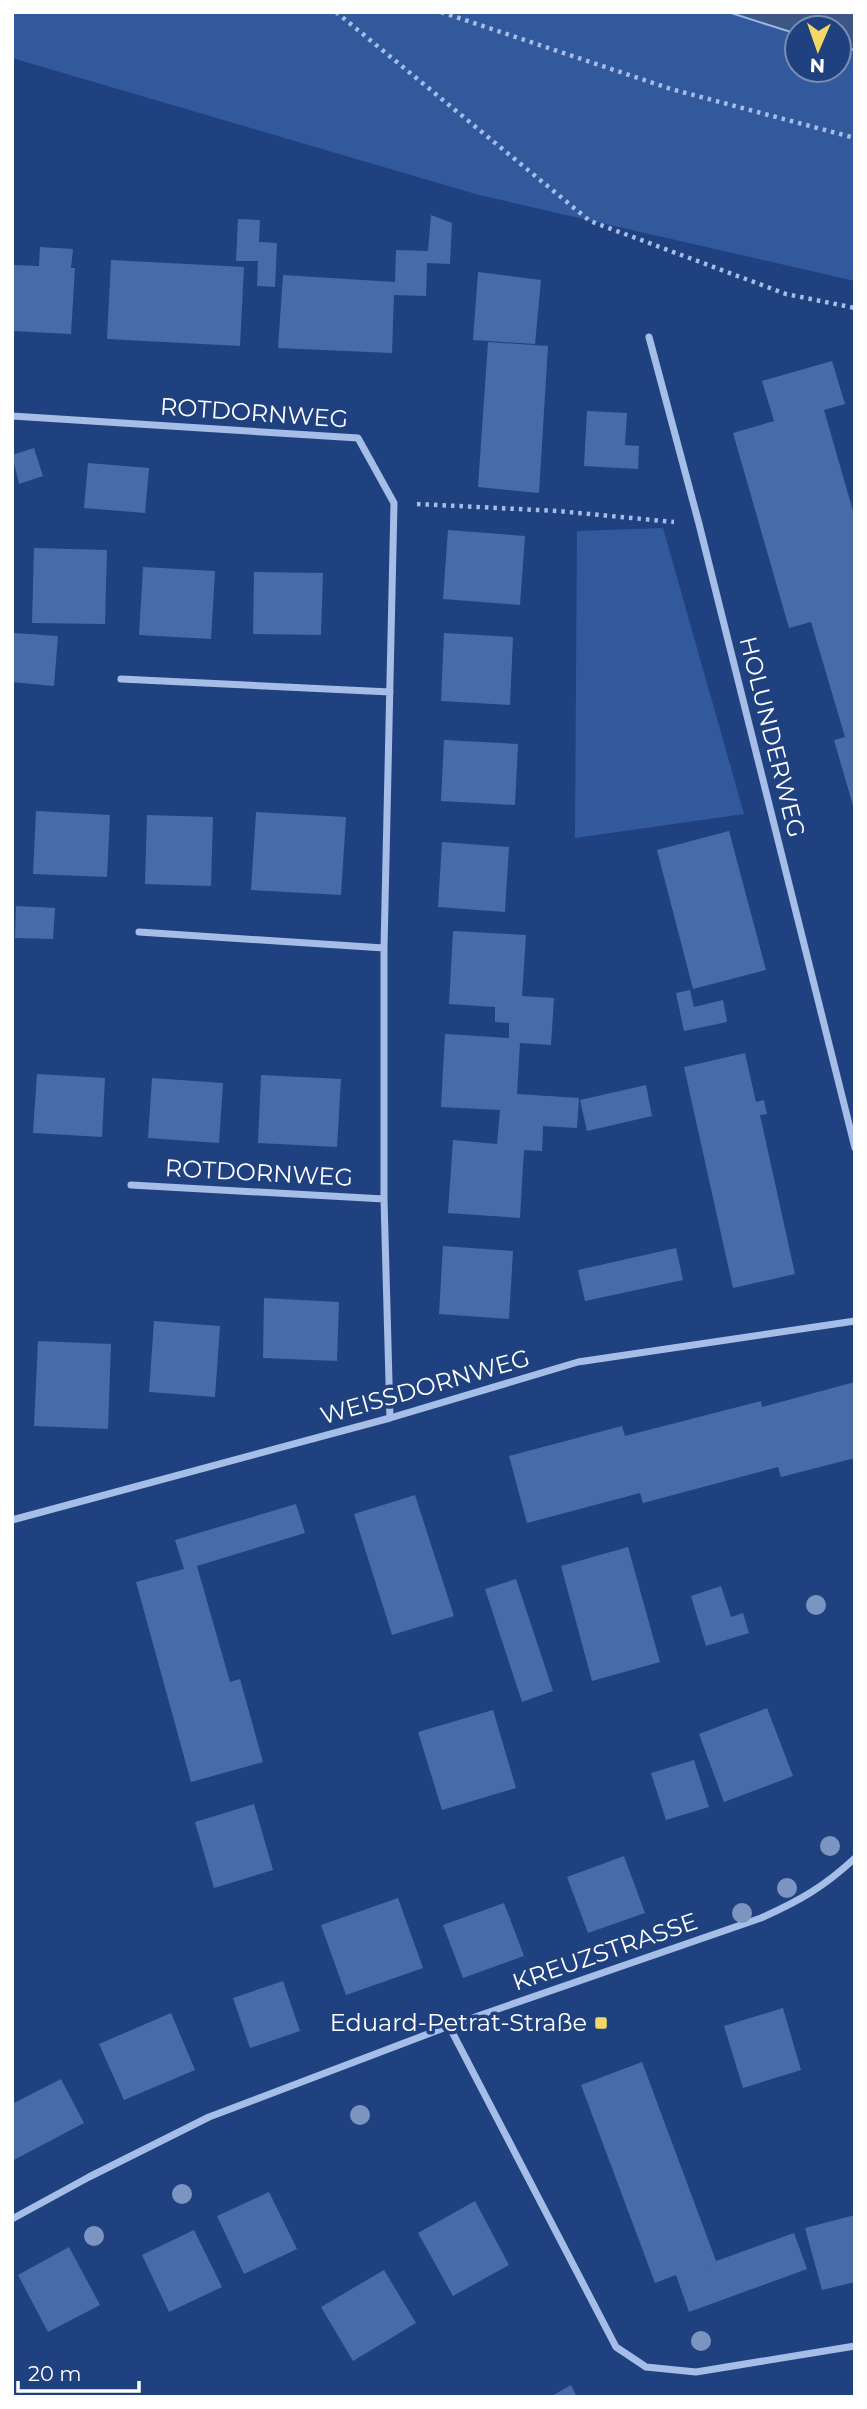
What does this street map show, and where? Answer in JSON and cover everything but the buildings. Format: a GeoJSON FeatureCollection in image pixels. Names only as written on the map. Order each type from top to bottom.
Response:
{"type":"FeatureCollection","features":[{"type":"Feature","properties":{"kind":"street","name":"HOLUNDERWEG"},"geometry":{"type":"LineString","coordinates":[[649,337],[699,524],[855,1148]]}},
{"type":"Feature","properties":{"kind":"street","name":"ROTDORNWEG"},"geometry":{"type":"LineString","coordinates":[[12,416],[358,438],[394,503],[384,948],[384,1199],[390,1418]]}},
{"type":"Feature","properties":{"kind":"street"},"geometry":{"type":"LineString","coordinates":[[121,678],[390,692]]}},
{"type":"Feature","properties":{"kind":"street"},"geometry":{"type":"LineString","coordinates":[[139,932],[384,948]]}},
{"type":"Feature","properties":{"kind":"street","name":"ROTDORNWEG"},"geometry":{"type":"LineString","coordinates":[[131,1185],[384,1199]]}},
{"type":"Feature","properties":{"kind":"street","name":"WEISSDORNWEG"},"geometry":{"type":"LineString","coordinates":[[12,1520],[390,1418],[578,1362],[855,1321]]}},
{"type":"Feature","properties":{"kind":"street","name":"KREUZSTRASSE"},"geometry":{"type":"LineString","coordinates":[[12,2219],[209,2116],[449,2026],[761,1919],[801,1900],[835,1877],[855,1858]]}},
{"type":"Feature","properties":{"kind":"street"},"geometry":{"type":"LineString","coordinates":[[449,2026],[616,2347],[646,2367],[696,2372],[855,2346]]}},
{"type":"Feature","properties":{"kind":"path"},"geometry":{"type":"LineString","coordinates":[[336,12],[590,221],[786,294],[855,308]]}},
{"type":"Feature","properties":{"kind":"path"},"geometry":{"type":"LineString","coordinates":[[442,12],[671,89],[855,138]]}},
{"type":"Feature","properties":{"kind":"path"},"geometry":{"type":"LineString","coordinates":[[394,503],[558,511],[699,524]]}},
{"type":"Feature","properties":{"kind":"shaded area"},"geometry":{"type":"Polygon","coordinates":[[[12,12],[855,12],[855,281],[479,195],[12,58],[12,12]]]}},
{"type":"Feature","properties":{"kind":"shaded area"},"geometry":{"type":"Polygon","coordinates":[[[728,12],[855,12],[855,50],[853,14],[783,14],[783,30],[728,12]]]}},
{"type":"Feature","properties":{"kind":"shaded area"},"geometry":{"type":"Polygon","coordinates":[[[663,528],[744,814],[575,838],[577,531],[663,528]]]}},
{"type":"Feature","properties":{"kind":"place","name":"Eduard-Petrat-Straße"},"geometry":{"type":"Point","coordinates":[601,2023]}}]}
